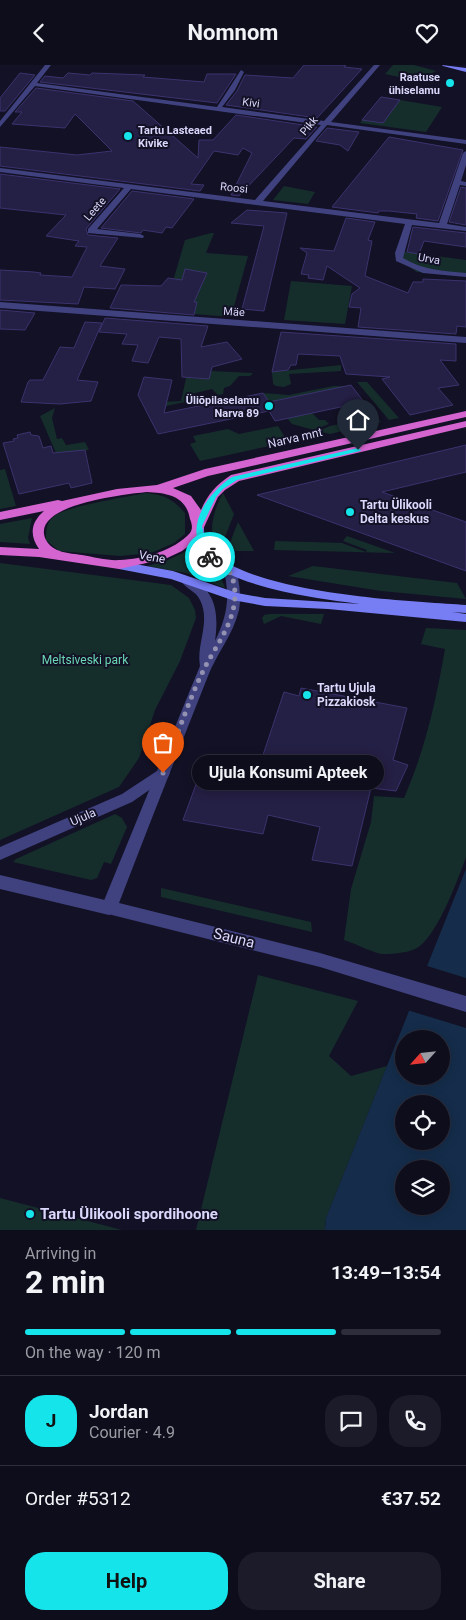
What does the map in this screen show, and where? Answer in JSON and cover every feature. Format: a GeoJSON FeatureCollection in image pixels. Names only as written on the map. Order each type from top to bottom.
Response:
{"type":"FeatureCollection","features":[{"type":"Feature","properties":{"kind":"highway","name":"Narva mnt"},"geometry":{"type":"LineString","coordinates":[[160,488],[205,473],[466,414]]}},
{"type":"Feature","properties":{"kind":"highway","name":"Narva mnt"},"geometry":{"type":"LineString","coordinates":[[198,526],[213,496],[221,487],[235,478],[466,424]]}},
{"type":"Feature","properties":{"kind":"highway"},"geometry":{"type":"LineString","coordinates":[[0,516],[145,487],[160,488],[180,494],[194,505],[198,515],[198,526],[195,535],[178,548],[161,556],[119,565],[39,553],[0,551]]}},
{"type":"Feature","properties":{"kind":"highway"},"geometry":{"type":"LineString","coordinates":[[58,557],[48,551],[38,539],[38,529],[47,515],[73,501]]}},
{"type":"Feature","properties":{"kind":"main road"},"geometry":{"type":"LineString","coordinates":[[445,65],[466,70]]}},
{"type":"Feature","properties":{"kind":"main road"},"geometry":{"type":"LineString","coordinates":[[198,526],[203,549],[213,559],[228,569],[270,584],[404,605],[466,609]]}},
{"type":"Feature","properties":{"kind":"main road","name":"Vene"},"geometry":{"type":"LineString","coordinates":[[119,565],[155,571],[236,597],[265,602],[328,605],[466,618]]}},
{"type":"Feature","properties":{"kind":"street"},"geometry":{"type":"LineString","coordinates":[[0,125],[48,65]]}},
{"type":"Feature","properties":{"kind":"street","name":"Pikk"},"geometry":{"type":"LineString","coordinates":[[259,202],[259,199],[377,65]]}},
{"type":"Feature","properties":{"kind":"street"},"geometry":{"type":"LineString","coordinates":[[218,109],[232,90],[241,72]]}},
{"type":"Feature","properties":{"kind":"street","name":"Kivi"},"geometry":{"type":"LineString","coordinates":[[34,84],[466,142]]}},
{"type":"Feature","properties":{"kind":"street"},"geometry":{"type":"LineString","coordinates":[[442,226],[466,153]]}},
{"type":"Feature","properties":{"kind":"street","name":"Roosi"},"geometry":{"type":"LineString","coordinates":[[0,171],[466,229]]}},
{"type":"Feature","properties":{"kind":"street"},"geometry":{"type":"LineString","coordinates":[[457,183],[466,184]]}},
{"type":"Feature","properties":{"kind":"street","name":"Leete"},"geometry":{"type":"LineString","coordinates":[[129,187],[90,231],[140,236]]}},
{"type":"Feature","properties":{"kind":"street","name":"Urva"},"geometry":{"type":"LineString","coordinates":[[409,223],[399,253],[399,259],[410,267],[424,272],[466,275]]}},
{"type":"Feature","properties":{"kind":"street","name":"Mäe"},"geometry":{"type":"LineString","coordinates":[[0,305],[466,340]]}},
{"type":"Feature","properties":{"kind":"street"},"geometry":{"type":"LineString","coordinates":[[109,907],[204,669],[218,647],[231,616],[236,597],[233,580],[228,569]]}},
{"type":"Feature","properties":{"kind":"street"},"geometry":{"type":"LineString","coordinates":[[187,581],[200,590],[207,601],[210,614],[204,669]]}},
{"type":"Feature","properties":{"kind":"street","name":"Ujula"},"geometry":{"type":"LineString","coordinates":[[0,854],[127,798],[163,773]]}},
{"type":"Feature","properties":{"kind":"street","name":"Sauna"},"geometry":{"type":"LineString","coordinates":[[0,882],[109,907],[320,960],[466,1003]]}},
{"type":"Feature","properties":{"kind":"green space"},"geometry":{"type":"Polygon","coordinates":[[[393,65],[414,65],[436,71],[417,81],[385,74],[393,65]]]}},
{"type":"Feature","properties":{"kind":"green space"},"geometry":{"type":"Polygon","coordinates":[[[400,100],[442,107],[426,132],[360,123],[362,120],[383,123],[394,105],[397,105],[400,100]]]}},
{"type":"Feature","properties":{"kind":"green space"},"geometry":{"type":"Polygon","coordinates":[[[284,186],[315,192],[308,204],[273,200],[284,186]]]}},
{"type":"Feature","properties":{"kind":"green space"},"geometry":{"type":"Polygon","coordinates":[[[214,233],[206,253],[248,256],[231,317],[182,313],[169,295],[185,240],[214,233]]]}},
{"type":"Feature","properties":{"kind":"green space"},"geometry":{"type":"Polygon","coordinates":[[[398,251],[466,260],[466,275],[417,272],[402,262],[398,251]]]}},
{"type":"Feature","properties":{"kind":"green space"},"geometry":{"type":"Polygon","coordinates":[[[291,281],[352,286],[345,324],[284,320],[291,281]]]}},
{"type":"Feature","properties":{"kind":"green space"},"geometry":{"type":"Polygon","coordinates":[[[341,365],[341,371],[289,374],[291,384],[284,387],[273,384],[272,372],[341,365]]]}},
{"type":"Feature","properties":{"kind":"green space"},"geometry":{"type":"Polygon","coordinates":[[[188,369],[190,378],[209,379],[211,371],[253,373],[250,376],[239,376],[230,386],[224,388],[223,394],[218,395],[212,389],[187,395],[185,402],[147,410],[147,403],[181,401],[188,369]]]}},
{"type":"Feature","properties":{"kind":"green space"},"geometry":{"type":"Polygon","coordinates":[[[357,382],[367,382],[399,418],[389,420],[357,382]]]}},
{"type":"Feature","properties":{"kind":"green space"},"geometry":{"type":"Polygon","coordinates":[[[333,386],[350,386],[269,402],[263,393],[289,395],[333,386]]]}},
{"type":"Feature","properties":{"kind":"green space"},"geometry":{"type":"Polygon","coordinates":[[[55,408],[52,418],[57,439],[62,438],[66,445],[85,442],[89,450],[56,453],[40,416],[55,408]]]}},
{"type":"Feature","properties":{"kind":"green space"},"geometry":{"type":"Polygon","coordinates":[[[312,413],[319,420],[325,420],[329,424],[314,430],[292,424],[287,418],[312,413]]]}},
{"type":"Feature","properties":{"kind":"green space"},"geometry":{"type":"Polygon","coordinates":[[[376,416],[381,422],[330,434],[318,431],[330,426],[376,416]]]}},
{"type":"Feature","properties":{"kind":"green space"},"geometry":{"type":"Polygon","coordinates":[[[278,426],[288,442],[200,461],[190,444],[196,442],[193,436],[228,429],[239,434],[278,426]]]}},
{"type":"Feature","properties":{"kind":"green space"},"geometry":{"type":"Polygon","coordinates":[[[5,469],[16,506],[0,509],[0,470],[5,469]]]}},
{"type":"Feature","properties":{"kind":"green space"},"geometry":{"type":"Polygon","coordinates":[[[146,493],[168,499],[185,513],[185,534],[174,543],[151,553],[120,556],[59,551],[46,540],[46,531],[49,523],[58,514],[82,506],[146,493]]]}},
{"type":"Feature","properties":{"kind":"green space"},"geometry":{"type":"Polygon","coordinates":[[[223,493],[234,514],[220,550],[215,545],[213,538],[212,522],[223,493]]]}},
{"type":"Feature","properties":{"kind":"green space"},"geometry":{"type":"Polygon","coordinates":[[[32,518],[28,538],[30,544],[0,542],[0,524],[32,518]]]}},
{"type":"Feature","properties":{"kind":"green space"},"geometry":{"type":"Polygon","coordinates":[[[238,522],[254,551],[233,551],[229,545],[238,522]]]}},
{"type":"Feature","properties":{"kind":"green space"},"geometry":{"type":"Polygon","coordinates":[[[347,536],[395,553],[274,550],[275,541],[342,543],[366,552],[367,550],[343,541],[347,536]]]}},
{"type":"Feature","properties":{"kind":"green space"},"geometry":{"type":"Polygon","coordinates":[[[189,550],[200,564],[220,575],[225,588],[186,573],[147,566],[168,560],[189,550]]]}},
{"type":"Feature","properties":{"kind":"green space","name":"Meltsiveski park"},"geometry":{"type":"Polygon","coordinates":[[[0,563],[171,585],[189,598],[195,610],[196,618],[180,661],[155,710],[139,758],[119,787],[0,840],[0,563]]]}},
{"type":"Feature","properties":{"kind":"green space"},"geometry":{"type":"Polygon","coordinates":[[[313,566],[457,583],[466,599],[381,591],[288,576],[313,566]]]}},
{"type":"Feature","properties":{"kind":"green space"},"geometry":{"type":"Polygon","coordinates":[[[324,614],[321,624],[281,616],[264,624],[262,618],[264,615],[324,614]]]}},
{"type":"Feature","properties":{"kind":"green space"},"geometry":{"type":"Polygon","coordinates":[[[426,628],[466,630],[466,857],[445,908],[431,934],[415,949],[391,954],[380,954],[344,940],[351,889],[371,822],[374,796],[404,798],[424,743],[434,706],[445,649],[421,644],[426,628]]]}},
{"type":"Feature","properties":{"kind":"green space"},"geometry":{"type":"Polygon","coordinates":[[[115,814],[122,818],[127,827],[111,864],[104,862],[97,878],[91,880],[13,862],[16,859],[115,814]]]}},
{"type":"Feature","properties":{"kind":"green space"},"geometry":{"type":"Polygon","coordinates":[[[161,888],[311,922],[312,932],[161,897],[161,888]]]}},
{"type":"Feature","properties":{"kind":"green space"},"geometry":{"type":"Polygon","coordinates":[[[258,975],[358,1001],[329,1056],[351,1076],[387,1066],[326,1218],[325,1230],[196,1230],[258,975]]]}},
{"type":"Feature","properties":{"kind":"green space","name":"Tartu Ülikooli spordihoone"},"geometry":{"type":"Polygon","coordinates":[[[0,1198],[122,1230],[0,1230],[0,1198]]]}},
{"type":"Feature","properties":{"kind":"water"},"geometry":{"type":"Polygon","coordinates":[[[466,869],[466,1230],[325,1230],[326,1218],[395,1046],[395,1085],[450,1085],[450,1030],[401,1030],[466,869]]]}},
{"type":"Feature","properties":{"kind":"pier"},"geometry":{"type":"Polygon","coordinates":[[[424,965],[466,978],[466,1028],[407,1010],[424,965]]]}},
{"type":"Feature","properties":{"kind":"building"},"geometry":{"type":"Polygon","coordinates":[[[304,65],[346,65],[344,67],[362,69],[317,118],[226,105],[237,91],[245,75],[293,78],[304,65]]]}},
{"type":"Feature","properties":{"kind":"building"},"geometry":{"type":"Polygon","coordinates":[[[20,73],[35,75],[5,111],[0,111],[0,98],[20,73]]]}},
{"type":"Feature","properties":{"kind":"building"},"geometry":{"type":"Polygon","coordinates":[[[68,73],[145,75],[143,77],[204,82],[207,74],[236,74],[217,103],[40,82],[45,76],[63,78],[68,73]]]}},
{"type":"Feature","properties":{"kind":"building"},"geometry":{"type":"Polygon","coordinates":[[[36,88],[133,101],[198,158],[199,140],[213,140],[236,115],[317,127],[306,139],[294,138],[239,196],[231,195],[252,153],[243,148],[238,155],[214,151],[191,184],[204,185],[200,191],[0,166],[0,147],[77,155],[112,151],[75,114],[65,128],[12,124],[22,112],[15,112],[36,88]]]}},
{"type":"Feature","properties":{"kind":"building"},"geometry":{"type":"Polygon","coordinates":[[[381,97],[400,100],[383,123],[362,120],[381,97]]]}},
{"type":"Feature","properties":{"kind":"building"},"geometry":{"type":"Polygon","coordinates":[[[327,128],[359,132],[348,151],[340,145],[316,141],[327,128]]]}},
{"type":"Feature","properties":{"kind":"building"},"geometry":{"type":"Polygon","coordinates":[[[389,137],[463,150],[438,221],[416,218],[417,214],[389,211],[379,211],[378,213],[332,207],[389,137]]]}},
{"type":"Feature","properties":{"kind":"building"},"geometry":{"type":"Polygon","coordinates":[[[0,174],[120,189],[86,229],[88,235],[118,238],[100,266],[125,269],[115,289],[84,287],[78,304],[0,300],[0,270],[72,277],[87,247],[75,246],[79,241],[46,236],[66,215],[0,208],[0,174]]]}},
{"type":"Feature","properties":{"kind":"building"},"geometry":{"type":"Polygon","coordinates":[[[461,187],[466,188],[466,225],[449,222],[461,187]]]}},
{"type":"Feature","properties":{"kind":"building"},"geometry":{"type":"Polygon","coordinates":[[[132,191],[194,199],[172,228],[166,227],[162,233],[143,230],[141,233],[101,228],[132,191]]]}},
{"type":"Feature","properties":{"kind":"building"},"geometry":{"type":"Polygon","coordinates":[[[247,210],[287,213],[264,311],[242,309],[264,226],[231,223],[247,210]]]}},
{"type":"Feature","properties":{"kind":"building"},"geometry":{"type":"Polygon","coordinates":[[[346,218],[375,222],[368,240],[372,241],[365,276],[408,293],[413,282],[423,282],[423,279],[466,281],[466,327],[457,326],[456,334],[358,327],[361,308],[349,307],[352,294],[360,288],[327,266],[323,280],[308,278],[309,275],[301,274],[307,253],[300,248],[334,251],[346,218]]]}},
{"type":"Feature","properties":{"kind":"building"},"geometry":{"type":"Polygon","coordinates":[[[413,227],[466,233],[466,247],[424,241],[419,254],[407,252],[413,227]]]}},
{"type":"Feature","properties":{"kind":"building"},"geometry":{"type":"Polygon","coordinates":[[[185,269],[207,273],[194,302],[197,302],[194,315],[110,308],[121,285],[161,286],[168,278],[182,280],[185,269]]]}},
{"type":"Feature","properties":{"kind":"building"},"geometry":{"type":"Polygon","coordinates":[[[0,310],[35,313],[25,330],[0,329],[0,310]]]}},
{"type":"Feature","properties":{"kind":"building"},"geometry":{"type":"Polygon","coordinates":[[[105,318],[208,326],[201,347],[227,342],[242,359],[212,367],[209,379],[182,377],[181,339],[159,337],[148,363],[132,361],[138,345],[122,344],[127,334],[99,332],[105,318]]]}},
{"type":"Feature","properties":{"kind":"building"},"geometry":{"type":"Polygon","coordinates":[[[85,322],[102,323],[77,380],[98,382],[91,401],[60,404],[21,402],[28,382],[30,380],[43,380],[60,347],[74,348],[85,322]]]}},
{"type":"Feature","properties":{"kind":"building"},"geometry":{"type":"Polygon","coordinates":[[[281,332],[456,344],[456,361],[440,360],[459,385],[438,388],[453,405],[410,415],[382,379],[390,377],[346,374],[340,356],[298,354],[296,365],[291,365],[288,370],[272,372],[281,332]]]}},
{"type":"Feature","properties":{"kind":"building","name":"Üliõpilaselamu Narva 89"},"geometry":{"type":"Polygon","coordinates":[[[144,377],[172,380],[164,413],[263,393],[269,402],[351,385],[364,402],[275,421],[269,411],[158,434],[138,395],[144,377]]]}},
{"type":"Feature","properties":{"kind":"building"},"geometry":{"type":"Polygon","coordinates":[[[30,432],[31,435],[39,436],[43,448],[51,446],[53,453],[85,450],[92,483],[71,488],[69,483],[19,494],[3,443],[14,441],[13,439],[18,438],[17,435],[30,432]]]}},
{"type":"Feature","properties":{"kind":"building"},"geometry":{"type":"Polygon","coordinates":[[[466,445],[466,472],[382,492],[466,522],[466,571],[257,495],[466,445]]]}},
{"type":"Feature","properties":{"kind":"building"},"geometry":{"type":"Polygon","coordinates":[[[301,688],[407,708],[393,760],[408,765],[396,791],[371,788],[352,866],[312,860],[320,827],[268,815],[263,834],[183,820],[202,768],[256,776],[284,692],[299,696],[301,688]]]}},
{"type":"Feature","properties":{"kind":"way so far"},"geometry":{"type":"LineString","coordinates":[[163,773],[204,669],[218,647],[231,616],[236,597],[233,580],[228,569],[210,557]]}},
{"type":"Feature","properties":{"kind":"place","name":"Raatuse ühiselamu"},"geometry":{"type":"Point","coordinates":[450,83]}},
{"type":"Feature","properties":{"kind":"place","name":"Tartu Lasteaed Kivike"},"geometry":{"type":"Point","coordinates":[128,136]}},
{"type":"Feature","properties":{"kind":"place","name":"Üliõpilaselamu Narva 89"},"geometry":{"type":"Point","coordinates":[269,406]}},
{"type":"Feature","properties":{"kind":"place","name":"Tartu Ülikooli Delta keskus"},"geometry":{"type":"Point","coordinates":[350,512]}},
{"type":"Feature","properties":{"kind":"place","name":"Tartu Ujula Pizzakiosk"},"geometry":{"type":"Point","coordinates":[307,695]}},
{"type":"Feature","properties":{"kind":"place","name":"Ujula Konsumi Apteek"},"geometry":{"type":"Point","coordinates":[163,773]}},
{"type":"Feature","properties":{"kind":"place","name":"Tartu Ülikooli spordihoone"},"geometry":{"type":"Point","coordinates":[30,1214]}},
{"type":"Feature","properties":{"kind":"route"},"geometry":{"type":"LineString","coordinates":[[210,557],[203,549],[198,526],[213,496],[221,487],[235,478],[358,450]]}}]}
